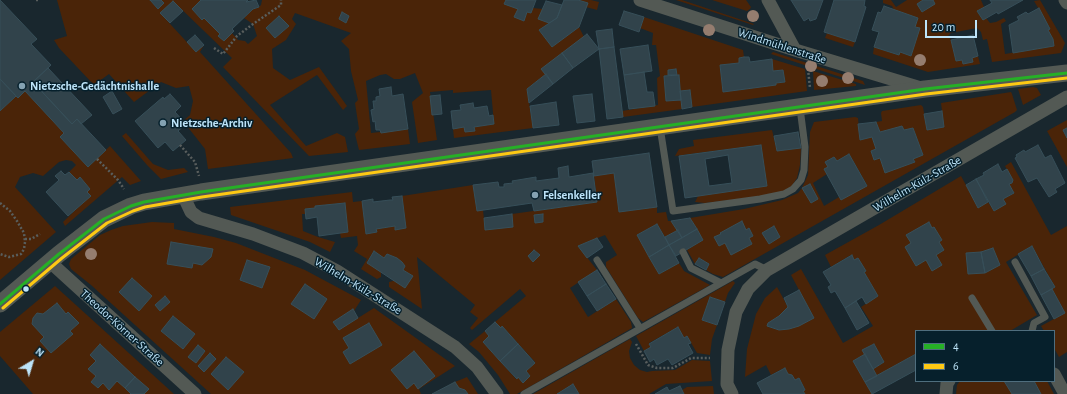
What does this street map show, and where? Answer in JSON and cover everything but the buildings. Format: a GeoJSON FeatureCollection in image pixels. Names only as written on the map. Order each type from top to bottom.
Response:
{"type":"FeatureCollection","features":[{"type":"Feature","properties":{"kind":"street","name":"Windmühlenstraße"},"geometry":{"type":"LineString","coordinates":[[640,0],[795,50],[925,89]]}},
{"type":"Feature","properties":{"kind":"street"},"geometry":{"type":"LineString","coordinates":[[768,0],[795,50]]}},
{"type":"Feature","properties":{"kind":"street"},"geometry":{"type":"LineString","coordinates":[[0,304],[104,219],[131,206],[183,195],[660,127],[806,101],[1067,73]]}},
{"type":"Feature","properties":{"kind":"street","name":"Wilhelm-Külz-Straße"},"geometry":{"type":"LineString","coordinates":[[732,394],[727,384],[728,350],[736,312],[741,299],[748,289],[767,270],[1067,97]]}},
{"type":"Feature","properties":{"kind":"street","name":"Wilhelm-Külz-Straße"},"geometry":{"type":"LineString","coordinates":[[183,195],[191,212],[200,218],[253,234],[303,253],[337,271],[456,347],[477,368],[497,394]]}},
{"type":"Feature","properties":{"kind":"street","name":"Theodor-Körner-Straße"},"geometry":{"type":"LineString","coordinates":[[50,262],[195,394]]}},
{"type":"Feature","properties":{"kind":"street"},"geometry":{"type":"LineString","coordinates":[[1055,376],[1065,394]]}},
{"type":"Feature","properties":{"kind":"street"},"geometry":{"type":"LineString","coordinates":[[946,394],[948,382]]}},
{"type":"Feature","properties":{"kind":"lane"},"geometry":{"type":"LineString","coordinates":[[660,127],[673,211],[744,202],[784,194],[793,189],[801,180],[804,170],[806,101]]}},
{"type":"Feature","properties":{"kind":"lane"},"geometry":{"type":"LineString","coordinates":[[682,252],[691,268],[721,283]]}},
{"type":"Feature","properties":{"kind":"lane"},"geometry":{"type":"LineString","coordinates":[[597,260],[640,328]]}},
{"type":"Feature","properties":{"kind":"lane"},"geometry":{"type":"LineString","coordinates":[[1015,262],[1045,317],[1034,324],[1032,330]]}},
{"type":"Feature","properties":{"kind":"lane"},"geometry":{"type":"LineString","coordinates":[[524,394],[755,264],[767,270]]}},
{"type":"Feature","properties":{"kind":"lane"},"geometry":{"type":"LineString","coordinates":[[972,298],[991,330]]}},
{"type":"Feature","properties":{"kind":"path"},"geometry":{"type":"LineString","coordinates":[[214,48],[223,54],[238,36],[281,5],[281,0]]}},
{"type":"Feature","properties":{"kind":"path"},"geometry":{"type":"LineString","coordinates":[[806,101],[808,68]]}},
{"type":"Feature","properties":{"kind":"path"},"geometry":{"type":"LineString","coordinates":[[180,145],[195,162],[198,170]]}},
{"type":"Feature","properties":{"kind":"path"},"geometry":{"type":"LineString","coordinates":[[97,158],[118,180],[124,190]]}},
{"type":"Feature","properties":{"kind":"path"},"geometry":{"type":"LineString","coordinates":[[0,203],[10,211],[17,221],[24,233],[25,239],[24,249],[21,254],[9,257],[0,254]]}},
{"type":"Feature","properties":{"kind":"path"},"geometry":{"type":"LineString","coordinates":[[25,239],[31,240],[40,234]]}},
{"type":"Feature","properties":{"kind":"path"},"geometry":{"type":"LineString","coordinates":[[635,342],[648,365],[657,368],[673,368],[691,358],[710,358]]}},
{"type":"Feature","properties":{"kind":"shaded area"},"geometry":{"type":"Polygon","coordinates":[[[57,0],[150,0],[158,9],[164,3],[161,0],[201,0],[192,9],[202,20],[204,18],[220,34],[219,36],[224,41],[232,33],[238,40],[245,41],[248,44],[257,36],[253,24],[244,18],[253,9],[261,5],[262,0],[506,0],[505,4],[518,9],[515,17],[524,21],[527,12],[531,13],[533,8],[543,9],[539,19],[549,23],[539,30],[552,47],[579,27],[584,37],[546,74],[527,89],[533,128],[454,138],[453,129],[464,127],[475,131],[474,127],[494,124],[491,90],[453,93],[453,90],[430,92],[437,140],[418,143],[412,102],[423,93],[415,73],[400,79],[394,79],[386,74],[366,81],[371,133],[408,129],[410,144],[359,150],[355,134],[359,129],[355,103],[358,100],[351,71],[349,49],[341,41],[351,33],[295,13],[292,19],[296,24],[286,40],[272,49],[273,68],[290,80],[319,67],[347,106],[343,110],[317,75],[270,105],[306,146],[337,133],[345,137],[348,152],[309,156],[223,67],[232,58],[173,1],[160,13],[196,52],[204,45],[200,52],[291,153],[293,158],[208,169],[205,149],[183,121],[190,115],[193,101],[189,86],[176,88],[161,82],[134,102],[109,74],[94,85],[59,48],[54,40],[67,36],[57,0]],[[279,16],[266,28],[275,38],[289,26],[279,16]]]}},
{"type":"Feature","properties":{"kind":"shaded area"},"geometry":{"type":"Polygon","coordinates":[[[578,0],[591,0],[599,2],[597,10],[586,7],[587,3],[578,0]]]}},
{"type":"Feature","properties":{"kind":"shaded area"},"geometry":{"type":"Polygon","coordinates":[[[676,0],[682,0],[754,24],[753,25],[676,0]]]}},
{"type":"Feature","properties":{"kind":"shaded area"},"geometry":{"type":"Polygon","coordinates":[[[712,0],[746,0],[751,7],[747,11],[712,0]]]}},
{"type":"Feature","properties":{"kind":"shaded area"},"geometry":{"type":"Polygon","coordinates":[[[883,0],[891,0],[896,7],[907,0],[981,0],[984,7],[977,11],[983,20],[986,18],[990,23],[1004,18],[1006,21],[1001,24],[1005,54],[1053,46],[1053,39],[1048,30],[1050,28],[1034,1],[1040,0],[1065,43],[1061,53],[992,62],[987,39],[983,40],[981,32],[977,28],[951,33],[948,36],[951,40],[956,61],[962,60],[963,64],[973,62],[972,58],[978,56],[980,64],[928,72],[873,54],[874,47],[898,55],[900,52],[911,56],[919,28],[915,27],[918,18],[894,10],[892,6],[883,3],[883,0]]]}},
{"type":"Feature","properties":{"kind":"shaded area"},"geometry":{"type":"Polygon","coordinates":[[[644,17],[743,50],[744,57],[739,58],[739,63],[720,65],[723,92],[776,85],[776,83],[785,82],[783,70],[773,71],[772,59],[805,69],[807,91],[692,107],[690,90],[680,91],[679,75],[677,75],[676,69],[668,70],[668,75],[664,76],[666,101],[681,100],[682,109],[623,117],[622,111],[658,105],[657,78],[660,76],[656,45],[652,45],[653,33],[640,28],[644,17]]]}},
{"type":"Feature","properties":{"kind":"shaded area"},"geometry":{"type":"Polygon","coordinates":[[[827,33],[855,42],[853,47],[825,38],[827,33]]]}},
{"type":"Feature","properties":{"kind":"shaded area"},"geometry":{"type":"Polygon","coordinates":[[[773,52],[863,81],[865,85],[771,54],[773,52]]]}},
{"type":"Feature","properties":{"kind":"shaded area"},"geometry":{"type":"Polygon","coordinates":[[[813,71],[856,84],[856,86],[814,90],[813,71]]]}},
{"type":"Feature","properties":{"kind":"shaded area"},"geometry":{"type":"Polygon","coordinates":[[[1033,87],[1037,88],[1041,95],[1023,105],[1018,89],[1033,87]]]}},
{"type":"Feature","properties":{"kind":"shaded area"},"geometry":{"type":"Polygon","coordinates":[[[25,91],[64,133],[60,137],[88,167],[110,146],[141,181],[130,185],[122,177],[65,226],[63,222],[90,196],[87,192],[90,189],[80,178],[77,180],[69,172],[76,165],[72,161],[66,160],[59,162],[43,176],[33,173],[20,177],[15,187],[56,232],[0,280],[0,111],[16,96],[18,98],[25,91]]]}},
{"type":"Feature","properties":{"kind":"shaded area"},"geometry":{"type":"Polygon","coordinates":[[[1011,92],[1017,110],[723,277],[706,270],[709,264],[699,258],[695,264],[687,250],[703,240],[690,218],[744,209],[782,200],[798,193],[808,175],[810,132],[814,122],[855,117],[858,118],[860,140],[872,137],[876,149],[871,151],[874,160],[880,158],[885,172],[915,162],[913,159],[923,155],[913,128],[880,132],[876,122],[882,121],[882,111],[921,105],[923,107],[927,130],[944,127],[941,103],[1011,92]],[[849,154],[837,161],[834,157],[825,162],[828,167],[824,169],[827,174],[813,183],[824,206],[839,197],[841,199],[867,185],[849,154]]]}},
{"type":"Feature","properties":{"kind":"shaded area"},"geometry":{"type":"Polygon","coordinates":[[[1067,120],[1067,128],[1063,131],[1067,138],[1067,167],[1047,131],[1067,120]]]}},
{"type":"Feature","properties":{"kind":"shaded area"},"geometry":{"type":"Polygon","coordinates":[[[772,130],[777,151],[801,148],[800,165],[797,178],[791,187],[785,191],[756,197],[705,203],[695,202],[698,196],[766,186],[761,145],[675,156],[679,149],[694,146],[693,140],[772,130]]]}},
{"type":"Feature","properties":{"kind":"shaded area"},"geometry":{"type":"Polygon","coordinates":[[[126,133],[153,164],[168,170],[184,168],[188,172],[161,179],[122,136],[126,133]]]}},
{"type":"Feature","properties":{"kind":"shaded area"},"geometry":{"type":"Polygon","coordinates":[[[1011,162],[1051,235],[1067,226],[1067,352],[1059,357],[1055,350],[1055,330],[1043,330],[1041,326],[1065,313],[1052,289],[1055,287],[1032,246],[1006,262],[1037,315],[1012,330],[915,330],[915,355],[877,376],[873,369],[884,362],[874,344],[863,350],[865,354],[853,361],[872,394],[805,394],[803,391],[805,389],[799,378],[795,380],[784,368],[771,375],[766,365],[745,377],[747,349],[756,314],[765,298],[777,287],[788,307],[779,316],[768,323],[768,327],[779,330],[789,329],[814,318],[791,275],[801,269],[843,343],[873,326],[861,307],[878,296],[864,272],[866,271],[858,259],[854,260],[851,255],[831,267],[825,255],[961,176],[978,207],[988,202],[994,211],[1006,204],[1003,199],[1014,193],[1009,184],[1012,183],[1013,180],[1005,166],[1011,162]]]}},
{"type":"Feature","properties":{"kind":"shaded area"},"geometry":{"type":"Polygon","coordinates":[[[614,173],[619,212],[657,207],[657,213],[666,212],[668,221],[671,221],[678,230],[665,237],[657,224],[637,235],[659,274],[679,263],[684,271],[710,285],[643,322],[638,318],[606,267],[606,262],[617,255],[605,235],[578,246],[597,270],[570,288],[588,317],[616,299],[631,322],[632,328],[517,394],[510,394],[498,375],[479,352],[469,344],[485,331],[489,336],[483,342],[516,379],[518,377],[523,382],[530,376],[526,371],[535,362],[502,326],[501,328],[495,322],[526,296],[520,289],[472,330],[470,328],[478,318],[470,312],[475,305],[417,257],[422,309],[389,287],[389,282],[412,276],[403,270],[405,266],[397,258],[387,254],[384,258],[374,251],[367,262],[381,272],[381,277],[377,279],[361,269],[367,259],[354,251],[358,245],[357,236],[341,238],[340,233],[348,232],[344,203],[315,206],[315,208],[305,209],[305,214],[302,214],[303,231],[335,242],[330,252],[310,242],[231,215],[230,207],[352,192],[353,202],[362,201],[366,234],[377,232],[376,229],[395,226],[395,230],[406,228],[402,196],[473,185],[477,210],[483,210],[485,229],[512,214],[597,202],[594,176],[614,173]]]}},
{"type":"Feature","properties":{"kind":"shaded area"},"geometry":{"type":"Polygon","coordinates":[[[152,222],[174,223],[174,229],[236,243],[305,270],[361,300],[354,311],[358,318],[374,308],[455,366],[419,389],[421,394],[211,394],[91,285],[71,269],[69,264],[71,259],[100,235],[123,226],[152,222]]]}},
{"type":"Feature","properties":{"kind":"shaded area"},"geometry":{"type":"Polygon","coordinates":[[[733,281],[735,283],[728,293],[725,302],[710,297],[702,320],[717,325],[712,339],[710,355],[697,353],[687,336],[684,338],[678,327],[649,343],[651,347],[644,351],[636,336],[733,281]]]}},
{"type":"Feature","properties":{"kind":"shaded area"},"geometry":{"type":"Polygon","coordinates":[[[55,286],[174,394],[33,394],[0,356],[0,332],[55,286]]]}},
{"type":"Feature","properties":{"kind":"shaded area"},"geometry":{"type":"Polygon","coordinates":[[[630,339],[632,342],[629,351],[630,358],[634,365],[640,370],[647,372],[675,370],[692,360],[710,361],[712,381],[666,384],[649,394],[533,394],[630,339]]]}},
{"type":"Feature","properties":{"kind":"shaded area"},"geometry":{"type":"Polygon","coordinates":[[[467,377],[478,394],[432,394],[455,382],[467,377]]]}},
{"type":"Feature","properties":{"kind":"shaded area"},"geometry":{"type":"Polygon","coordinates":[[[959,382],[1048,382],[1054,394],[956,394],[957,385],[959,382]]]}},
{"type":"Feature","properties":{"kind":"shaded area"},"geometry":{"type":"Polygon","coordinates":[[[713,386],[714,394],[684,394],[682,390],[687,387],[713,386]]]}},
{"type":"Feature","properties":{"kind":"transit line","name":"4"},"geometry":{"type":"LineString","coordinates":[[0,304],[59,254],[104,219],[131,206],[144,202],[201,192],[925,89],[1067,73]]}},
{"type":"Feature","properties":{"kind":"transit line","name":"6"},"geometry":{"type":"LineString","coordinates":[[3,308],[62,258],[107,223],[145,207],[202,197],[926,94],[1067,78]]}},
{"type":"Feature","properties":{"kind":"place","name":"Nietzsche-Gedächtnishalle"},"geometry":{"type":"Point","coordinates":[22,86]}},
{"type":"Feature","properties":{"kind":"place","name":"Nietzsche-Archiv"},"geometry":{"type":"Point","coordinates":[163,123]}},
{"type":"Feature","properties":{"kind":"place","name":"Felsenkeller"},"geometry":{"type":"Point","coordinates":[535,195]}}]}
